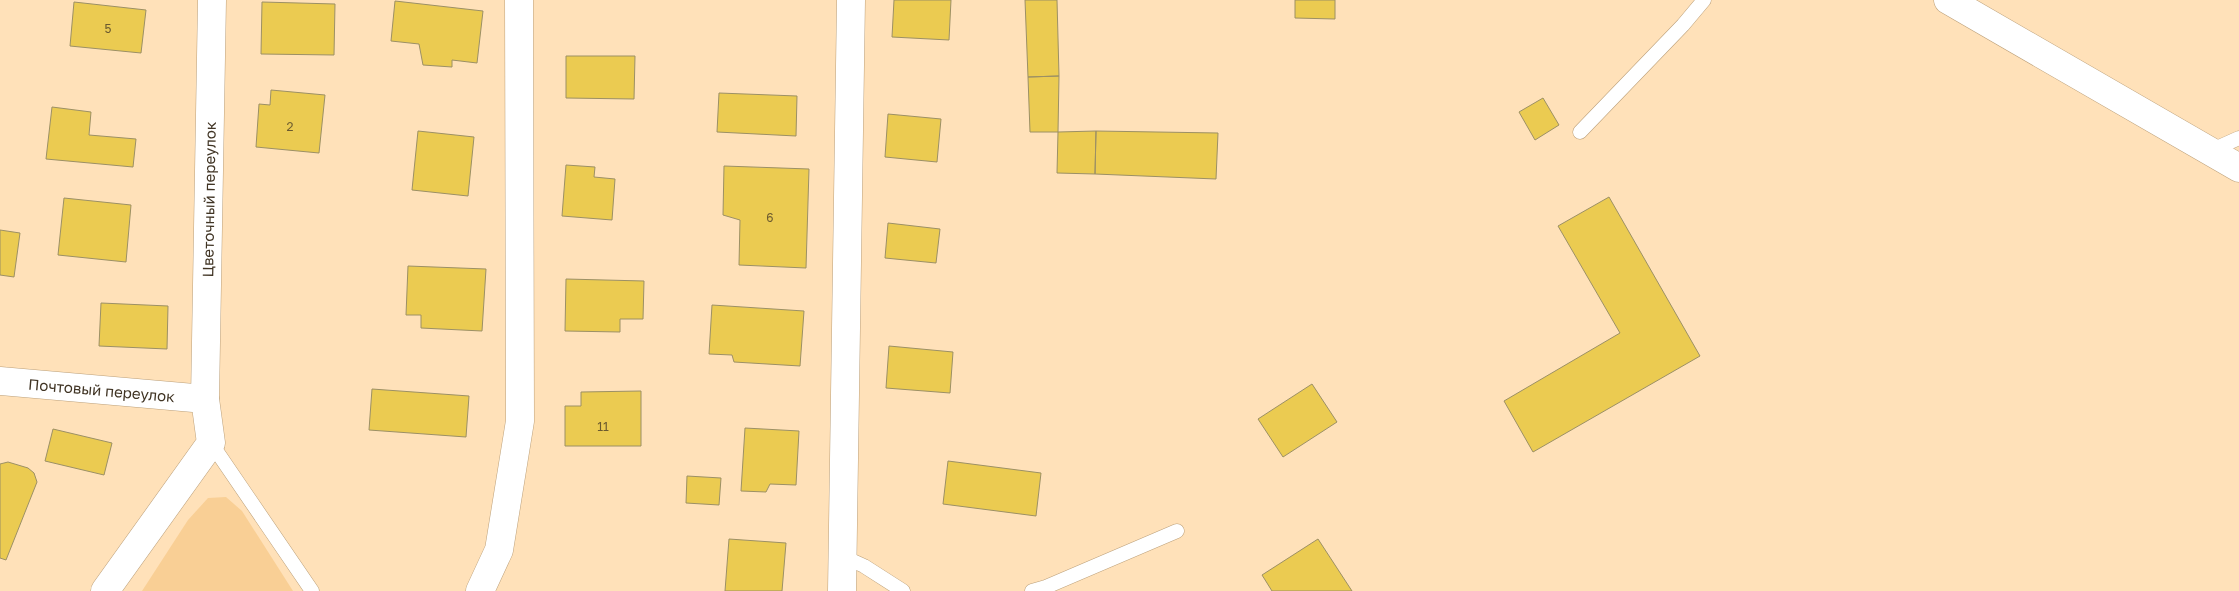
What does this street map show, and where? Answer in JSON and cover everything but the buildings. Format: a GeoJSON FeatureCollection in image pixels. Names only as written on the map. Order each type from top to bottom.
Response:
{"type":"FeatureCollection","features":[{"type":"Feature","properties":{"kind":"street","name":"Цветочный переулок"},"geometry":{"type":"LineString","coordinates":[[211,443],[205,399],[212,0]]}},
{"type":"Feature","properties":{"kind":"street"},"geometry":{"type":"LineString","coordinates":[[480,591],[499,550],[520,421],[519,0]]}},
{"type":"Feature","properties":{"kind":"street"},"geometry":{"type":"LineString","coordinates":[[842,591],[851,0]]}},
{"type":"Feature","properties":{"kind":"street"},"geometry":{"type":"LineString","coordinates":[[1948,0],[2208,152],[2239,168]]}},
{"type":"Feature","properties":{"kind":"street","name":"Почтовый переулок"},"geometry":{"type":"LineString","coordinates":[[0,381],[205,399]]}},
{"type":"Feature","properties":{"kind":"street"},"geometry":{"type":"LineString","coordinates":[[105,591],[211,443]]}},
{"type":"Feature","properties":{"kind":"lane"},"geometry":{"type":"LineString","coordinates":[[1580,132],[1684,25],[1704,0]]}},
{"type":"Feature","properties":{"kind":"lane"},"geometry":{"type":"LineString","coordinates":[[2208,152],[2239,138]]}},
{"type":"Feature","properties":{"kind":"lane"},"geometry":{"type":"LineString","coordinates":[[211,443],[312,591]]}},
{"type":"Feature","properties":{"kind":"lane"},"geometry":{"type":"LineString","coordinates":[[1032,591],[1046,587],[1177,530]]}},
{"type":"Feature","properties":{"kind":"lane"},"geometry":{"type":"LineString","coordinates":[[842,556],[864,566],[903,591]]}},
{"type":"Feature","properties":{"kind":"shaded area"},"geometry":{"type":"Polygon","coordinates":[[[226,497],[242,511],[293,591],[142,591],[188,520],[208,498],[226,497]]]}}]}
